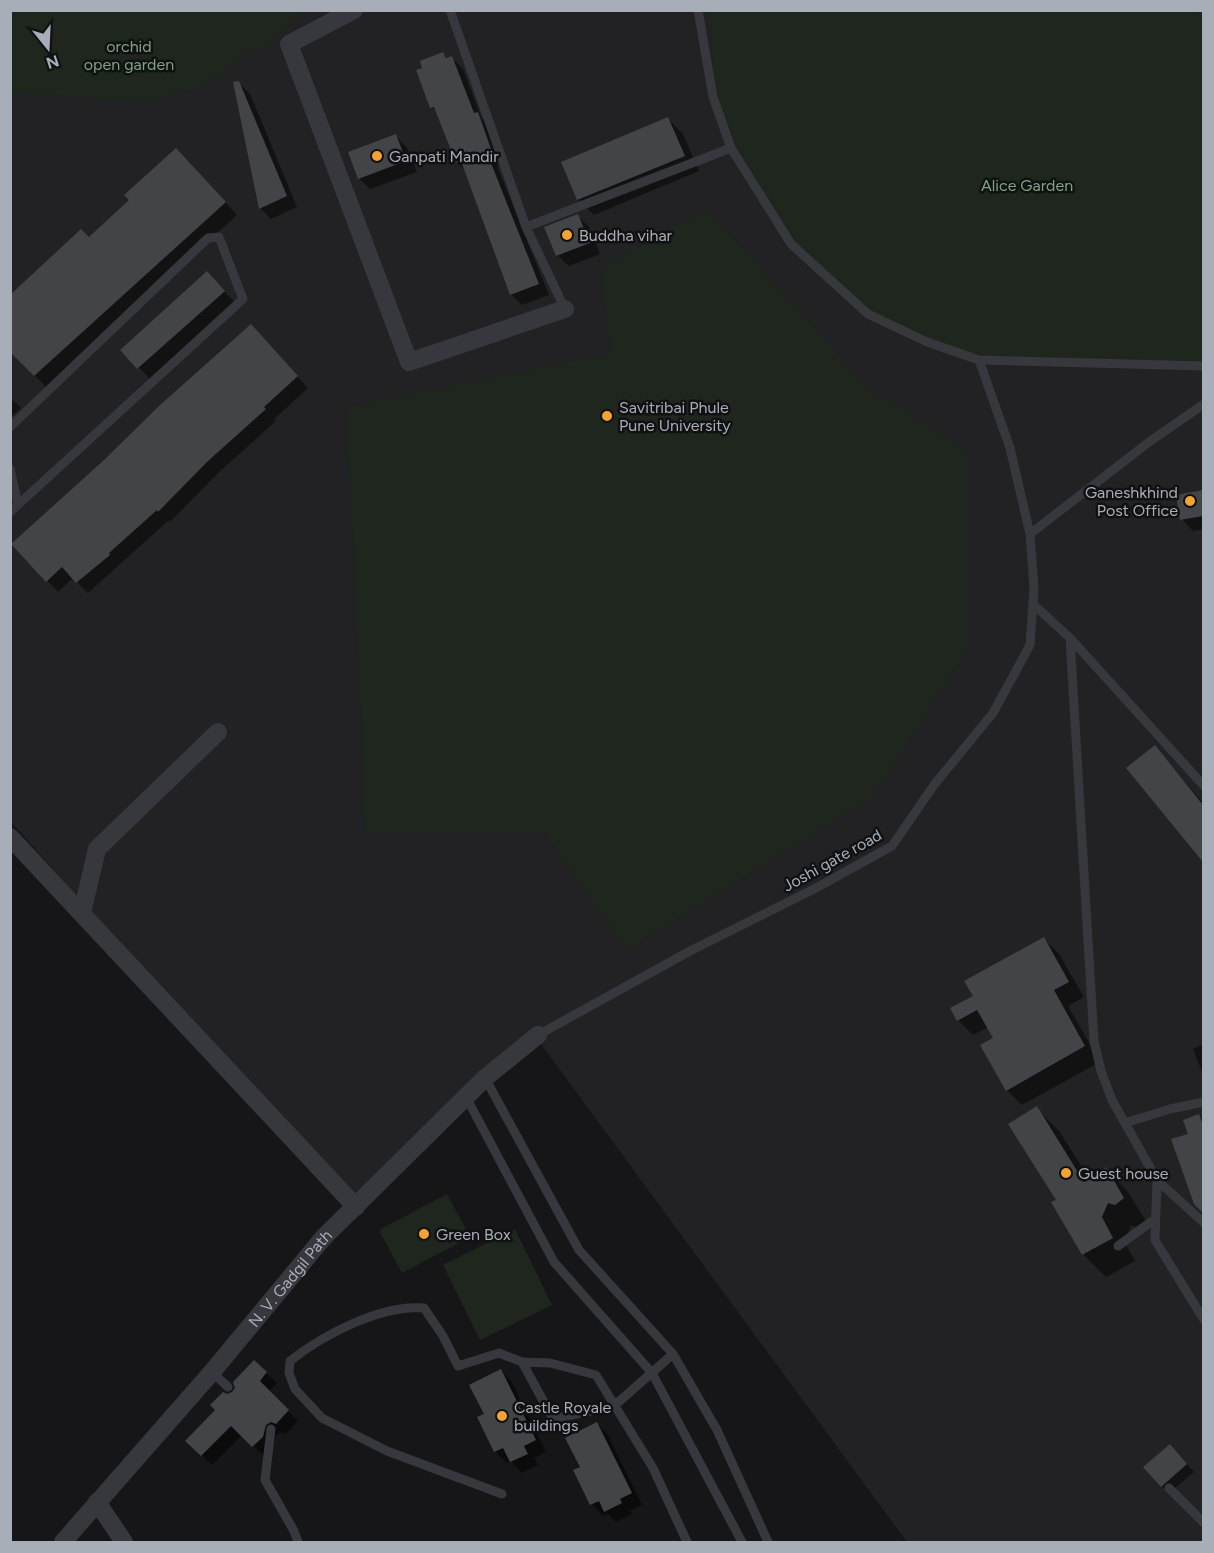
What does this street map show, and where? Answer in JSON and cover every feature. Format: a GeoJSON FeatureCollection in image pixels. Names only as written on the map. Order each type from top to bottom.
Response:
{"type":"FeatureCollection","features":[{"type":"Feature","properties":{"kind":"street"},"geometry":{"type":"LineString","coordinates":[[354,10],[289,44],[409,362],[565,309]]}},
{"type":"Feature","properties":{"kind":"street"},"geometry":{"type":"LineString","coordinates":[[82,913],[98,849],[218,732]]}},
{"type":"Feature","properties":{"kind":"street"},"geometry":{"type":"LineString","coordinates":[[10,837],[356,1206]]}},
{"type":"Feature","properties":{"kind":"street","name":"N. V. Gadgil Path"},"geometry":{"type":"LineString","coordinates":[[63,1542],[212,1372],[323,1238],[485,1078],[538,1035]]}},
{"type":"Feature","properties":{"kind":"street"},"geometry":{"type":"LineString","coordinates":[[97,1502],[124,1542]]}},
{"type":"Feature","properties":{"kind":"lane"},"geometry":{"type":"LineString","coordinates":[[450,10],[526,227],[565,309]]}},
{"type":"Feature","properties":{"kind":"lane"},"geometry":{"type":"LineString","coordinates":[[698,10],[713,96],[731,148],[792,244],[868,314],[927,342],[979,360],[1203,366]]}},
{"type":"Feature","properties":{"kind":"lane"},"geometry":{"type":"LineString","coordinates":[[526,227],[731,148]]}},
{"type":"Feature","properties":{"kind":"lane"},"geometry":{"type":"LineString","coordinates":[[10,427],[208,238],[219,237],[243,299],[10,512]]}},
{"type":"Feature","properties":{"kind":"lane","name":"Joshi gate road"},"geometry":{"type":"LineString","coordinates":[[538,1035],[690,951],[816,888],[892,846],[934,785],[993,713],[1030,645],[1034,588],[1030,534],[1010,448],[979,360]]}},
{"type":"Feature","properties":{"kind":"lane"},"geometry":{"type":"LineString","coordinates":[[1030,534],[1149,442],[1203,404]]}},
{"type":"Feature","properties":{"kind":"lane"},"geometry":{"type":"LineString","coordinates":[[10,469],[18,504]]}},
{"type":"Feature","properties":{"kind":"lane"},"geometry":{"type":"LineString","coordinates":[[1033,604],[1070,638],[1203,786]]}},
{"type":"Feature","properties":{"kind":"lane"},"geometry":{"type":"LineString","coordinates":[[1070,638],[1094,1041],[1101,1071],[1112,1100],[1157,1180],[1203,1223]]}},
{"type":"Feature","properties":{"kind":"lane"},"geometry":{"type":"LineString","coordinates":[[485,1078],[579,1250],[673,1354],[717,1430],[768,1542]]}},
{"type":"Feature","properties":{"kind":"lane"},"geometry":{"type":"LineString","coordinates":[[466,1098],[554,1262],[652,1372],[742,1542]]}},
{"type":"Feature","properties":{"kind":"lane"},"geometry":{"type":"LineString","coordinates":[[1125,1123],[1170,1109],[1203,1102]]}},
{"type":"Feature","properties":{"kind":"lane"},"geometry":{"type":"LineString","coordinates":[[1157,1180],[1155,1240],[1203,1320]]}},
{"type":"Feature","properties":{"kind":"lane"},"geometry":{"type":"LineString","coordinates":[[1119,1246],[1155,1219]]}},
{"type":"Feature","properties":{"kind":"lane"},"geometry":{"type":"LineString","coordinates":[[502,1494],[387,1451],[322,1418],[295,1389],[289,1373],[290,1361],[309,1346],[362,1318],[414,1307],[424,1308],[443,1336],[458,1366],[500,1353],[522,1362],[549,1363],[596,1375],[653,1468],[687,1542]]}},
{"type":"Feature","properties":{"kind":"lane"},"geometry":{"type":"LineString","coordinates":[[522,1362],[552,1417],[562,1417],[614,1406],[673,1354]]}},
{"type":"Feature","properties":{"kind":"lane"},"geometry":{"type":"LineString","coordinates":[[212,1372],[228,1387]]}},
{"type":"Feature","properties":{"kind":"lane"},"geometry":{"type":"LineString","coordinates":[[271,1429],[265,1480],[298,1542]]}},
{"type":"Feature","properties":{"kind":"lane"},"geometry":{"type":"LineString","coordinates":[[1169,1488],[1203,1523]]}},
{"type":"Feature","properties":{"kind":"shaded area","name":"Savitribai Phule Pune University"},"geometry":{"type":"Polygon","coordinates":[[[10,11],[1203,11],[1203,1542],[907,1542],[535,1036],[356,1207],[11,822],[10,11]]]}},
{"type":"Feature","properties":{"kind":"green space","name":"orchid open garden"},"geometry":{"type":"Polygon","coordinates":[[[10,11],[300,11],[268,46],[249,50],[223,73],[191,90],[136,102],[11,91],[10,11]]]}},
{"type":"Feature","properties":{"kind":"green space","name":"Alice Garden"},"geometry":{"type":"Polygon","coordinates":[[[711,11],[1195,11],[1204,21],[1203,366],[979,360],[868,314],[791,244],[713,97],[711,11]]]}},
{"type":"Feature","properties":{"kind":"green space"},"geometry":{"type":"Polygon","coordinates":[[[707,209],[870,389],[967,451],[967,650],[874,796],[627,950],[544,832],[366,833],[347,407],[611,353],[601,268],[707,209]]]}},
{"type":"Feature","properties":{"kind":"green space","name":"Green Box"},"geometry":{"type":"Polygon","coordinates":[[[447,1194],[470,1237],[402,1273],[379,1230],[447,1194]]]}},
{"type":"Feature","properties":{"kind":"green space"},"geometry":{"type":"Polygon","coordinates":[[[515,1229],[552,1305],[480,1340],[443,1265],[515,1229]]]}},
{"type":"Feature","properties":{"kind":"building"},"geometry":{"type":"Polygon","coordinates":[[[443,52],[446,58],[452,56],[474,113],[478,112],[491,149],[487,151],[489,158],[539,284],[510,295],[461,161],[456,163],[434,107],[430,108],[416,70],[422,68],[420,61],[443,52]]]}},
{"type":"Feature","properties":{"kind":"building"},"geometry":{"type":"Polygon","coordinates":[[[239,81],[287,196],[259,209],[233,82],[239,81]]]}},
{"type":"Feature","properties":{"kind":"building"},"geometry":{"type":"Polygon","coordinates":[[[668,117],[685,156],[577,200],[561,162],[668,117]]]}},
{"type":"Feature","properties":{"kind":"building","name":"Ganpati Mandir"},"geometry":{"type":"Polygon","coordinates":[[[396,134],[406,161],[358,179],[348,152],[396,134]]]}},
{"type":"Feature","properties":{"kind":"building"},"geometry":{"type":"Polygon","coordinates":[[[176,148],[226,202],[34,376],[10,352],[10,295],[81,229],[89,237],[129,200],[124,195],[176,148]]]}},
{"type":"Feature","properties":{"kind":"building","name":"Buddha vihar"},"geometry":{"type":"Polygon","coordinates":[[[578,214],[590,243],[556,256],[544,227],[578,214]]]}},
{"type":"Feature","properties":{"kind":"building"},"geometry":{"type":"Polygon","coordinates":[[[207,271],[225,291],[137,369],[120,350],[207,271]]]}},
{"type":"Feature","properties":{"kind":"building"},"geometry":{"type":"Polygon","coordinates":[[[251,324],[298,376],[158,512],[157,510],[109,553],[110,555],[76,583],[62,567],[46,582],[11,544],[251,324]]]}},
{"type":"Feature","properties":{"kind":"building","name":"Ganeshkhind Post Office"},"geometry":{"type":"Polygon","coordinates":[[[1203,490],[1203,516],[1180,520],[1176,495],[1203,490]]]}},
{"type":"Feature","properties":{"kind":"building"},"geometry":{"type":"Polygon","coordinates":[[[1155,745],[1203,805],[1203,862],[1126,768],[1155,745]]]}},
{"type":"Feature","properties":{"kind":"building"},"geometry":{"type":"Polygon","coordinates":[[[1044,937],[1069,982],[1054,990],[1085,1046],[1006,1091],[980,1045],[993,1038],[977,1010],[957,1021],[950,1008],[973,996],[964,981],[1044,937]]]}},
{"type":"Feature","properties":{"kind":"building"},"geometry":{"type":"Polygon","coordinates":[[[1037,1106],[1084,1182],[1106,1167],[1124,1198],[1115,1205],[1108,1203],[1102,1217],[1113,1238],[1082,1255],[1051,1202],[1056,1200],[1008,1124],[1037,1106]]]}},
{"type":"Feature","properties":{"kind":"building"},"geometry":{"type":"Polygon","coordinates":[[[1199,1114],[1203,1125],[1203,1213],[1194,1204],[1171,1139],[1188,1134],[1183,1120],[1199,1114]]]}},
{"type":"Feature","properties":{"kind":"building"},"geometry":{"type":"Polygon","coordinates":[[[254,1360],[267,1372],[260,1381],[289,1410],[276,1424],[271,1422],[266,1425],[263,1437],[252,1447],[231,1426],[201,1456],[185,1441],[215,1410],[210,1405],[223,1392],[227,1394],[232,1392],[235,1388],[233,1382],[254,1360]]]}},
{"type":"Feature","properties":{"kind":"building","name":"Castle Royale buildings"},"geometry":{"type":"Polygon","coordinates":[[[501,1369],[536,1440],[524,1446],[528,1454],[510,1462],[503,1448],[494,1452],[477,1417],[484,1414],[469,1385],[501,1369]]]}},
{"type":"Feature","properties":{"kind":"building"},"geometry":{"type":"Polygon","coordinates":[[[597,1422],[632,1493],[620,1499],[622,1503],[604,1512],[599,1501],[590,1505],[573,1470],[580,1467],[565,1438],[597,1422]]]}},
{"type":"Feature","properties":{"kind":"building"},"geometry":{"type":"Polygon","coordinates":[[[1170,1444],[1187,1464],[1161,1487],[1143,1467],[1170,1444]]]}},
{"type":"Feature","properties":{"kind":"place","name":"Ganpati Mandir"},"geometry":{"type":"Point","coordinates":[377,156]}},
{"type":"Feature","properties":{"kind":"place","name":"Buddha vihar"},"geometry":{"type":"Point","coordinates":[567,235]}},
{"type":"Feature","properties":{"kind":"place","name":"Savitribai Phule Pune University"},"geometry":{"type":"Point","coordinates":[607,416]}},
{"type":"Feature","properties":{"kind":"place","name":"Ganeshkhind Post Office"},"geometry":{"type":"Point","coordinates":[1190,501]}},
{"type":"Feature","properties":{"kind":"place","name":"Guest house"},"geometry":{"type":"Point","coordinates":[1066,1173]}},
{"type":"Feature","properties":{"kind":"place","name":"Green Box"},"geometry":{"type":"Point","coordinates":[424,1234]}},
{"type":"Feature","properties":{"kind":"place","name":"Castle Royale buildings"},"geometry":{"type":"Point","coordinates":[502,1416]}}]}
